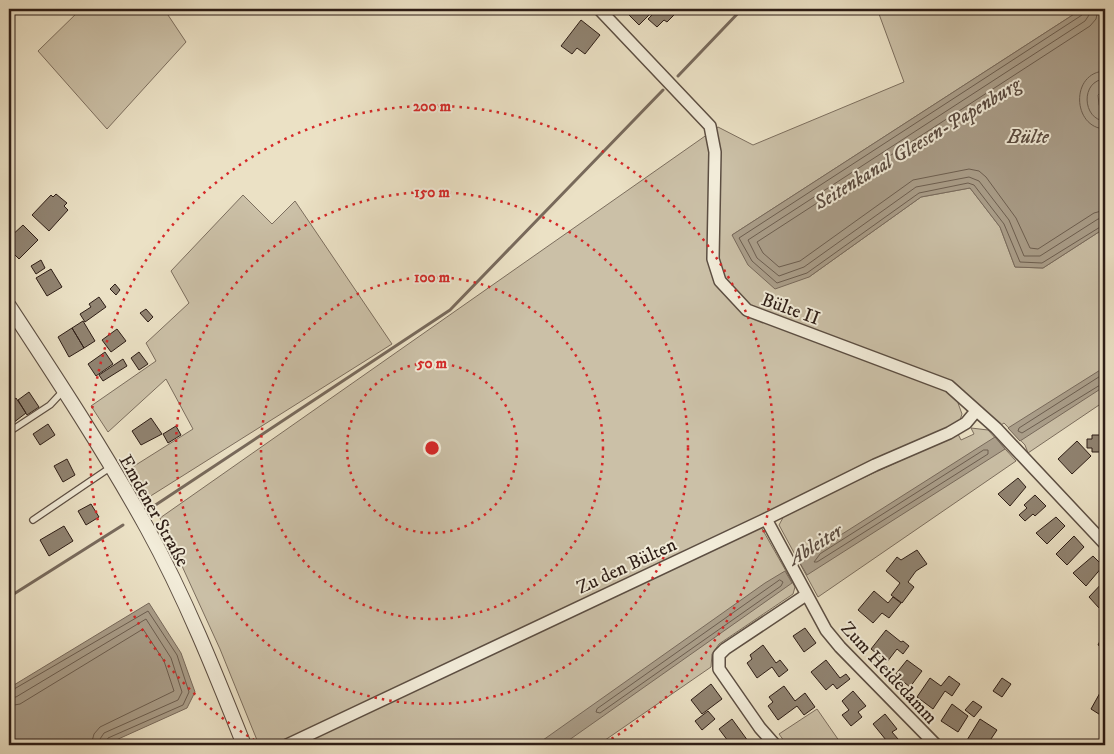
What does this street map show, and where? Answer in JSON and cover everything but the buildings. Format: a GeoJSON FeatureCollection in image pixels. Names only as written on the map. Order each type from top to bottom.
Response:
{"type":"FeatureCollection","features":[{"type":"Feature","properties":{"kind":"street","name":"Bülte II"},"geometry":{"type":"LineString","coordinates":[[599,9],[710,126],[715,152],[713,259],[720,281],[747,310],[949,386],[1018,450],[1105,544]]}},
{"type":"Feature","properties":{"kind":"street","name":"Emdener Straße"},"geometry":{"type":"LineString","coordinates":[[9,306],[64,390],[147,529],[197,632],[244,745]]}},
{"type":"Feature","properties":{"kind":"street","name":"Zu den Bülten"},"geometry":{"type":"LineString","coordinates":[[287,745],[766,519],[875,465],[949,433],[966,424],[976,411]]}},
{"type":"Feature","properties":{"kind":"street","name":"Zum Heidedamm"},"geometry":{"type":"LineString","coordinates":[[766,519],[826,630],[840,647],[936,745]]}},
{"type":"Feature","properties":{"kind":"street"},"geometry":{"type":"LineString","coordinates":[[776,745],[760,728],[719,669],[719,655],[725,649],[806,595]]}},
{"type":"Feature","properties":{"kind":"lane"},"geometry":{"type":"LineString","coordinates":[[9,432],[50,405],[64,390]]}},
{"type":"Feature","properties":{"kind":"lane"},"geometry":{"type":"LineString","coordinates":[[33,520],[111,467]]}},
{"type":"Feature","properties":{"kind":"shaded area"},"geometry":{"type":"Polygon","coordinates":[[[81,9],[164,9],[186,42],[107,129],[38,51],[81,9]]]}},
{"type":"Feature","properties":{"kind":"shaded area"},"geometry":{"type":"Polygon","coordinates":[[[886,9],[1082,9],[732,235],[809,277],[921,197],[970,188],[1000,227],[1015,267],[1043,268],[1105,228],[1105,401],[1028,453],[1025,445],[1004,423],[1001,425],[992,421],[965,396],[958,403],[962,414],[958,426],[756,518],[795,587],[793,594],[719,644],[712,654],[711,667],[598,745],[259,745],[220,649],[160,518],[718,127],[753,145],[904,82],[879,14],[886,9]]]}},
{"type":"Feature","properties":{"kind":"shaded area"},"geometry":{"type":"Polygon","coordinates":[[[243,195],[272,224],[295,201],[392,344],[149,497],[131,468],[193,429],[166,379],[108,432],[91,406],[156,361],[146,343],[189,303],[171,271],[243,195]]]}},
{"type":"Feature","properties":{"kind":"shaded area"},"geometry":{"type":"Polygon","coordinates":[[[971,428],[988,430],[1016,461],[818,597],[779,525],[785,514],[958,434],[961,440],[974,434],[971,428]]]}},
{"type":"Feature","properties":{"kind":"shaded area"},"geometry":{"type":"Polygon","coordinates":[[[817,709],[842,745],[787,745],[779,734],[817,709]]]}},
{"type":"Feature","properties":{"kind":"water","name":"Bülte"},"geometry":{"type":"Polygon","coordinates":[[[1082,9],[1105,9],[1105,88],[1098,95],[1099,105],[1105,113],[1105,228],[1043,268],[1015,267],[1000,227],[970,188],[921,197],[809,277],[775,289],[748,265],[732,235],[1082,9]]]}},
{"type":"Feature","properties":{"kind":"water"},"geometry":{"type":"Polygon","coordinates":[[[1105,367],[1105,386],[1020,441],[1008,428],[1105,367]]]}},
{"type":"Feature","properties":{"kind":"water"},"geometry":{"type":"Polygon","coordinates":[[[995,437],[1005,449],[807,575],[800,563],[817,550],[995,437]]]}},
{"type":"Feature","properties":{"kind":"water"},"geometry":{"type":"Polygon","coordinates":[[[785,571],[792,583],[562,745],[536,745],[765,583],[785,571]]]}},
{"type":"Feature","properties":{"kind":"water"},"geometry":{"type":"Polygon","coordinates":[[[149,603],[181,653],[195,692],[187,708],[105,745],[9,745],[9,688],[149,603]]]}},
{"type":"Feature","properties":{"kind":"waterway"},"geometry":{"type":"LineString","coordinates":[[678,76],[742,9]]}},
{"type":"Feature","properties":{"kind":"waterway"},"geometry":{"type":"LineString","coordinates":[[154,506],[450,310],[663,90]]}},
{"type":"Feature","properties":{"kind":"waterway"},"geometry":{"type":"LineString","coordinates":[[9,597],[123,525]]}},
{"type":"Feature","properties":{"kind":"water label","name":"Seitenkanal Gleesen-Papenburg"},"geometry":{"type":"Point","coordinates":[917,143]}},
{"type":"Feature","properties":{"kind":"water label","name":"Ableiter"},"geometry":{"type":"Point","coordinates":[815,544]}}]}
